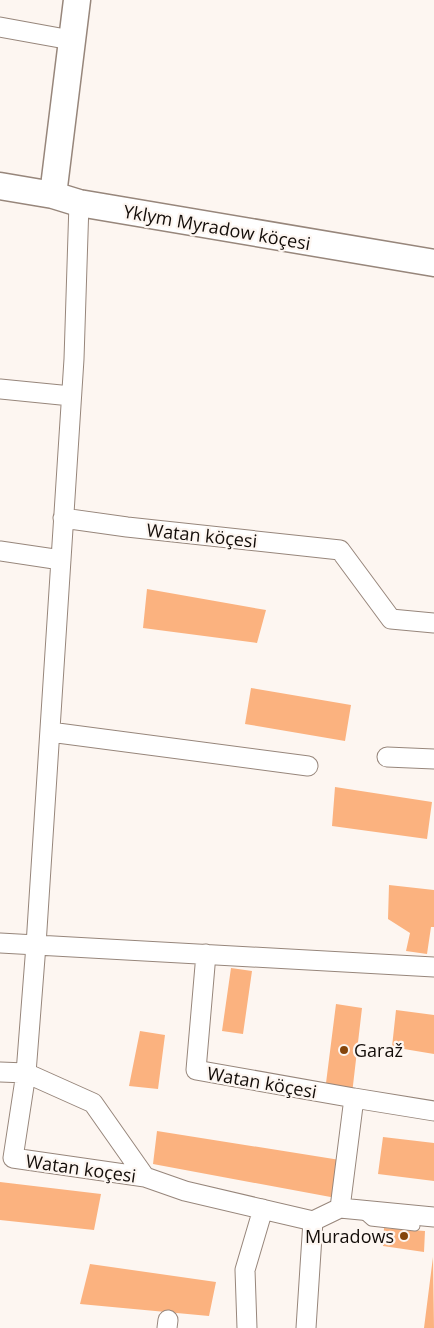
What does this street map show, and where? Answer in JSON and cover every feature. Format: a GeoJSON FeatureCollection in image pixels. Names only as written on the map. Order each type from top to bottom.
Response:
{"type":"FeatureCollection","features":[{"type":"Feature","properties":{"kind":"street"},"geometry":{"type":"LineString","coordinates":[[53,195],[77,0]]}},
{"type":"Feature","properties":{"kind":"street"},"geometry":{"type":"LineString","coordinates":[[0,27],[71,40]]}},
{"type":"Feature","properties":{"kind":"street","name":"Yklym Myradow köçesi"},"geometry":{"type":"LineString","coordinates":[[0,186],[53,195],[79,203],[434,263]]}},
{"type":"Feature","properties":{"kind":"street","name":"Watan koçesi"},"geometry":{"type":"LineString","coordinates":[[79,203],[64,518],[36,945],[26,1073],[13,1158],[145,1177],[185,1191],[313,1221]]}},
{"type":"Feature","properties":{"kind":"street"},"geometry":{"type":"LineString","coordinates":[[0,389],[71,396]]}},
{"type":"Feature","properties":{"kind":"street","name":"Watan köçesi"},"geometry":{"type":"LineString","coordinates":[[64,518],[127,527],[340,550],[391,618],[434,623]]}},
{"type":"Feature","properties":{"kind":"street"},"geometry":{"type":"LineString","coordinates":[[0,550],[61,560]]}},
{"type":"Feature","properties":{"kind":"street"},"geometry":{"type":"LineString","coordinates":[[50,732],[308,766]]}},
{"type":"Feature","properties":{"kind":"street"},"geometry":{"type":"LineString","coordinates":[[387,757],[434,759]]}},
{"type":"Feature","properties":{"kind":"street"},"geometry":{"type":"LineString","coordinates":[[0,943],[434,967]]}},
{"type":"Feature","properties":{"kind":"street","name":"Watan köçesi"},"geometry":{"type":"LineString","coordinates":[[206,954],[196,1070],[354,1098]]}},
{"type":"Feature","properties":{"kind":"street","name":"Watan koçesi"},"geometry":{"type":"LineString","coordinates":[[0,1072],[26,1073],[93,1103],[145,1177]]}},
{"type":"Feature","properties":{"kind":"street"},"geometry":{"type":"LineString","coordinates":[[349,1209],[354,1098],[434,1111]]}},
{"type":"Feature","properties":{"kind":"street"},"geometry":{"type":"LineString","coordinates":[[247,1328],[246,1270],[263,1209]]}},
{"type":"Feature","properties":{"kind":"street"},"geometry":{"type":"LineString","coordinates":[[306,1328],[313,1221],[349,1209],[434,1217]]}},
{"type":"Feature","properties":{"kind":"lane"},"geometry":{"type":"LineString","coordinates":[[349,1209],[371,1221],[415,1226]]}},
{"type":"Feature","properties":{"kind":"building"},"geometry":{"type":"Polygon","coordinates":[[[147,589],[266,610],[257,643],[143,628],[147,589]]]}},
{"type":"Feature","properties":{"kind":"building"},"geometry":{"type":"Polygon","coordinates":[[[251,688],[351,705],[345,741],[245,724],[251,688]]]}},
{"type":"Feature","properties":{"kind":"building"},"geometry":{"type":"Polygon","coordinates":[[[335,787],[432,802],[427,839],[332,826],[335,787]]]}},
{"type":"Feature","properties":{"kind":"building"},"geometry":{"type":"Polygon","coordinates":[[[389,885],[434,890],[434,927],[431,927],[427,954],[406,951],[410,933],[388,919],[389,885]]]}},
{"type":"Feature","properties":{"kind":"building"},"geometry":{"type":"Polygon","coordinates":[[[231,968],[252,971],[243,1034],[222,1031],[231,968]]]}},
{"type":"Feature","properties":{"kind":"building","name":"Garaž"},"geometry":{"type":"Polygon","coordinates":[[[336,1004],[362,1008],[352,1094],[325,1091],[336,1004]]]}},
{"type":"Feature","properties":{"kind":"building"},"geometry":{"type":"Polygon","coordinates":[[[396,1010],[434,1015],[434,1054],[392,1047],[396,1010]]]}},
{"type":"Feature","properties":{"kind":"building"},"geometry":{"type":"Polygon","coordinates":[[[140,1031],[165,1035],[158,1089],[129,1086],[140,1031]]]}},
{"type":"Feature","properties":{"kind":"building"},"geometry":{"type":"Polygon","coordinates":[[[157,1131],[340,1160],[336,1198],[153,1164],[157,1131]]]}},
{"type":"Feature","properties":{"kind":"building"},"geometry":{"type":"Polygon","coordinates":[[[383,1137],[434,1143],[434,1181],[378,1174],[383,1137]]]}},
{"type":"Feature","properties":{"kind":"building"},"geometry":{"type":"Polygon","coordinates":[[[0,1182],[101,1194],[94,1230],[0,1220],[0,1182]]]}},
{"type":"Feature","properties":{"kind":"building","name":"Muradows"},"geometry":{"type":"Polygon","coordinates":[[[384,1228],[425,1231],[424,1252],[383,1246],[384,1228]]]}},
{"type":"Feature","properties":{"kind":"building"},"geometry":{"type":"Polygon","coordinates":[[[433,1257],[434,1328],[424,1328],[433,1257]]]}},
{"type":"Feature","properties":{"kind":"building"},"geometry":{"type":"Polygon","coordinates":[[[90,1264],[216,1282],[209,1316],[80,1304],[90,1264]]]}},
{"type":"Feature","properties":{"kind":"place","name":"Garaž"},"geometry":{"type":"Point","coordinates":[344,1050]}},
{"type":"Feature","properties":{"kind":"place","name":"Muradows"},"geometry":{"type":"Point","coordinates":[404,1236]}}]}
